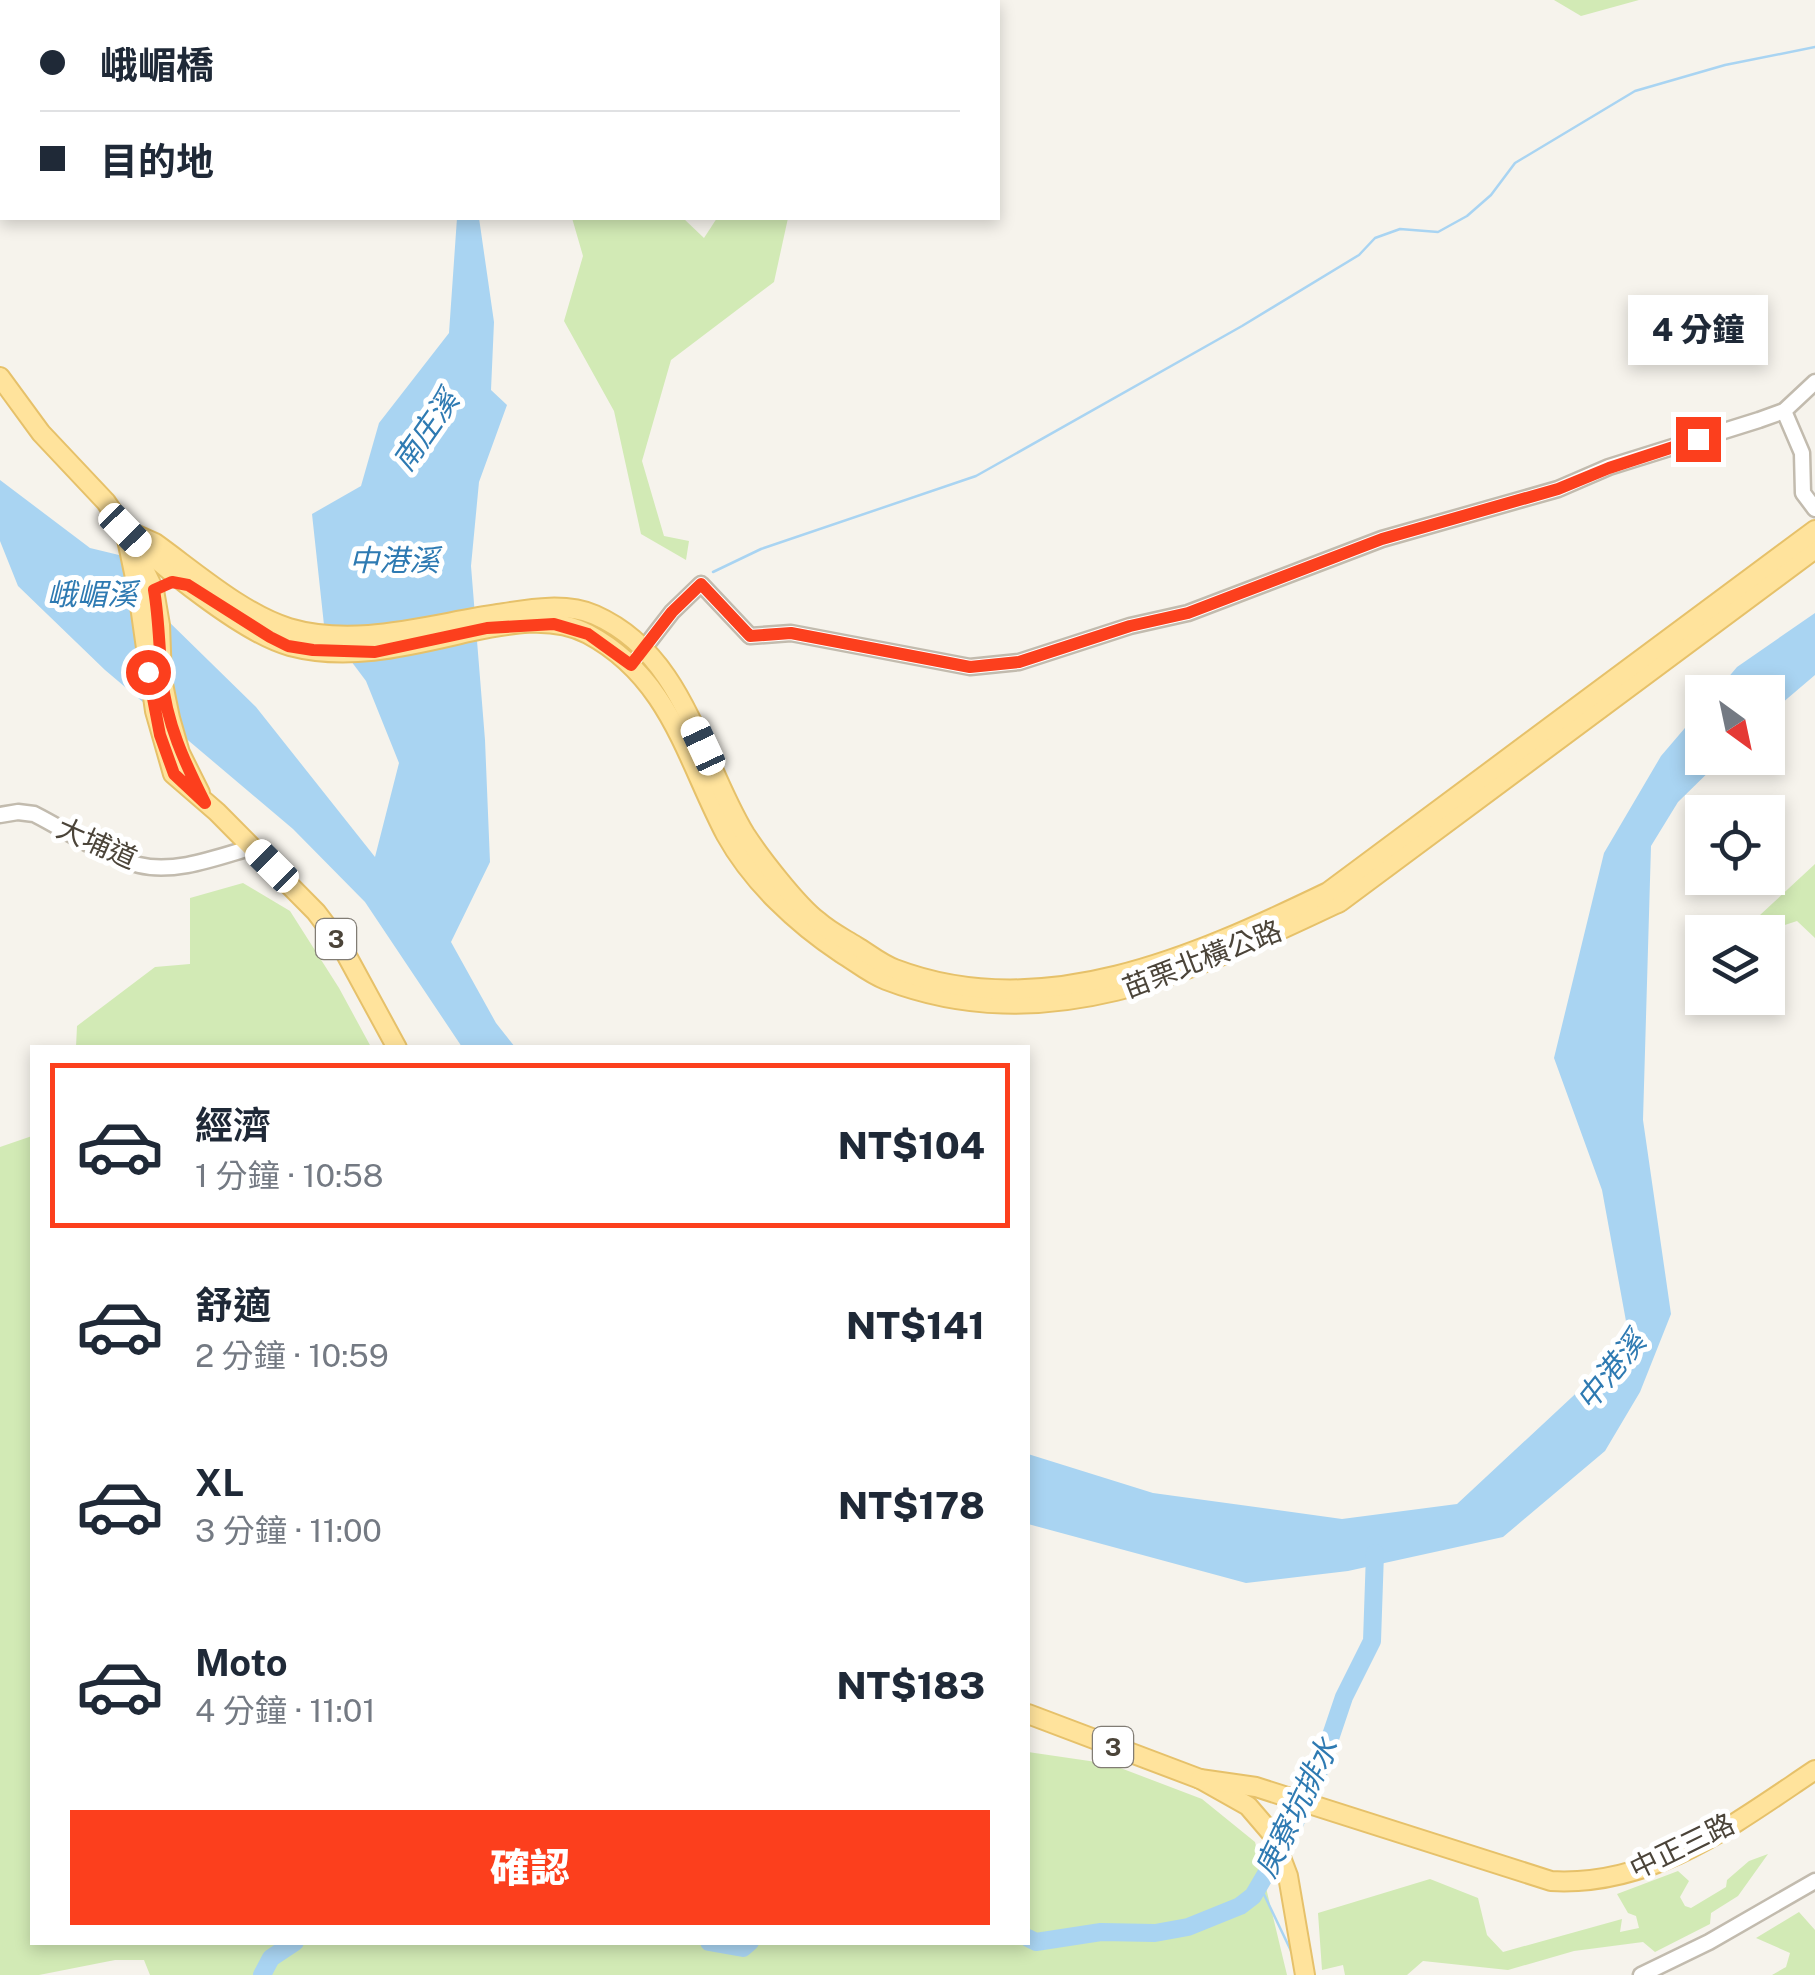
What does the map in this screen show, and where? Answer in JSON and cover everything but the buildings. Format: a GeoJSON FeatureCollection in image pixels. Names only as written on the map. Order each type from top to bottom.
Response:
{"type":"FeatureCollection","features":[{"type":"Feature","properties":{"kind":"main road","name":"3"},"geometry":{"type":"LineString","coordinates":[[0,377],[41,433],[106,502],[125,530],[154,590],[165,692],[181,772]]}},
{"type":"Feature","properties":{"kind":"main road","name":"3"},"geometry":{"type":"LineString","coordinates":[[125,530],[155,711],[181,772],[205,803],[252,846],[324,923],[341,946],[395,1045]]}},
{"type":"Feature","properties":{"kind":"main road"},"geometry":{"type":"LineString","coordinates":[[125,530],[150,556],[249,626],[288,636]]}},
{"type":"Feature","properties":{"kind":"main road"},"geometry":{"type":"LineString","coordinates":[[125,530],[155,543],[288,636]]}},
{"type":"Feature","properties":{"kind":"main road","name":"苗栗北橫公路"},"geometry":{"type":"LineString","coordinates":[[288,636],[383,634],[557,608],[588,612],[645,650],[676,687],[746,835],[816,920],[892,968],[967,988],[1042,990],[1123,976],[1249,930],[1328,892],[1815,530]]}},
{"type":"Feature","properties":{"kind":"main road","name":"苗栗北橫公路"},"geometry":{"type":"LineString","coordinates":[[288,636],[313,650],[375,652],[487,628],[554,624],[588,634],[631,665],[658,694],[728,838],[764,886],[809,932],[883,979],[961,1002],[1042,1005],[1130,990],[1256,942],[1340,902],[1815,550]]}},
{"type":"Feature","properties":{"kind":"main road"},"geometry":{"type":"LineString","coordinates":[[154,590],[172,582],[188,585]]}},
{"type":"Feature","properties":{"kind":"main road","name":"3"},"geometry":{"type":"LineString","coordinates":[[1030,1715],[1206,1782],[1248,1806],[1273,1837],[1288,1876],[1304,1975]]}},
{"type":"Feature","properties":{"kind":"main road","name":"中正三路"},"geometry":{"type":"LineString","coordinates":[[1291,1805],[1551,1881],[1606,1880],[1639,1872],[1696,1845],[1815,1770]]}},
{"type":"Feature","properties":{"kind":"main road"},"geometry":{"type":"LineString","coordinates":[[1206,1782],[1291,1805]]}},
{"type":"Feature","properties":{"kind":"main road"},"geometry":{"type":"LineString","coordinates":[[1273,1837],[1274,1818],[1291,1805]]}},
{"type":"Feature","properties":{"kind":"street"},"geometry":{"type":"LineString","coordinates":[[631,665],[672,612],[701,584],[750,636],[791,633],[970,667],[1019,662],[1130,626],[1188,613],[1382,539],[1558,489],[1609,468],[1784,411],[1815,382]]}},
{"type":"Feature","properties":{"kind":"street"},"geometry":{"type":"LineString","coordinates":[[1784,411],[1802,453],[1803,493],[1815,509]]}},
{"type":"Feature","properties":{"kind":"street","name":"大埔道"},"geometry":{"type":"LineString","coordinates":[[0,815],[34,814],[140,866],[196,862],[252,846]]}},
{"type":"Feature","properties":{"kind":"street"},"geometry":{"type":"LineString","coordinates":[[1642,1975],[1815,1881]]}},
{"type":"Feature","properties":{"kind":"green space"},"geometry":{"type":"Polygon","coordinates":[[[1554,0],[1639,0],[1581,16],[1554,0]]]}},
{"type":"Feature","properties":{"kind":"green space"},"geometry":{"type":"Polygon","coordinates":[[[573,220],[685,220],[704,238],[716,220],[788,220],[774,282],[671,360],[642,461],[664,536],[689,541],[686,560],[641,534],[614,411],[564,321],[583,256],[573,220]]]}},
{"type":"Feature","properties":{"kind":"green space"},"geometry":{"type":"Polygon","coordinates":[[[1815,864],[1815,938],[1797,921],[1785,925],[1785,915],[1760,915],[1815,864]]]}},
{"type":"Feature","properties":{"kind":"green space"},"geometry":{"type":"Polygon","coordinates":[[[243,883],[290,911],[370,1045],[76,1045],[77,1026],[155,967],[190,964],[190,898],[243,883]]]}},
{"type":"Feature","properties":{"kind":"green space"},"geometry":{"type":"Polygon","coordinates":[[[30,1137],[30,1945],[1030,1945],[1030,1752],[1110,1764],[1202,1799],[1255,1842],[1287,1975],[150,1975],[144,1960],[115,1960],[39,1975],[0,1975],[0,1147],[30,1137]]]}},
{"type":"Feature","properties":{"kind":"green space"},"geometry":{"type":"Polygon","coordinates":[[[1768,1854],[1738,1896],[1711,1913],[1710,1924],[1655,1952],[1643,1942],[1574,1951],[1508,1970],[1423,1961],[1407,1975],[1345,1975],[1343,1965],[1322,1970],[1318,1913],[1430,1879],[1478,1898],[1487,1935],[1503,1952],[1622,1919],[1620,1932],[1639,1928],[1636,1916],[1628,1913],[1617,1894],[1678,1871],[1689,1881],[1680,1897],[1691,1908],[1726,1887],[1727,1880],[1749,1861],[1768,1854]]]}},
{"type":"Feature","properties":{"kind":"green space"},"geometry":{"type":"Polygon","coordinates":[[[1799,1912],[1815,1930],[1815,1975],[1772,1975],[1786,1967],[1790,1953],[1756,1938],[1799,1912]]]}},
{"type":"Feature","properties":{"kind":"water","name":"中港溪"},"geometry":{"type":"Polygon","coordinates":[[[457,220],[479,220],[494,322],[491,390],[507,405],[479,482],[471,566],[490,862],[451,942],[496,1023],[513,1045],[461,1045],[365,902],[293,829],[105,670],[18,586],[0,541],[0,480],[90,548],[119,555],[163,616],[256,707],[375,857],[399,763],[366,681],[324,625],[312,514],[361,486],[379,423],[449,333],[457,220]]]}},
{"type":"Feature","properties":{"kind":"water"},"geometry":{"type":"Polygon","coordinates":[[[1815,613],[1815,675],[1785,701],[1785,675],[1730,675],[1815,613]]]}},
{"type":"Feature","properties":{"kind":"water","name":"中港溪"},"geometry":{"type":"Polygon","coordinates":[[[1685,728],[1685,775],[1706,775],[1678,802],[1651,846],[1643,1120],[1671,1314],[1640,1392],[1605,1451],[1503,1537],[1348,1571],[1246,1583],[1030,1525],[1030,1455],[1153,1493],[1342,1519],[1457,1504],[1630,1343],[1602,1190],[1554,1058],[1604,853],[1661,756],[1685,728]]]}},
{"type":"Feature","properties":{"kind":"waterway"},"geometry":{"type":"LineString","coordinates":[[713,572],[761,549],[976,476],[1242,326],[1359,255],[1375,238],[1400,229],[1438,232],[1467,216],[1491,195],[1515,163],[1635,91],[1725,65],[1815,47]]}},
{"type":"Feature","properties":{"kind":"waterway","name":"庚寮坑排水"},"geometry":{"type":"LineString","coordinates":[[1030,1939],[1036,1942],[1101,1932],[1155,1933],[1188,1927],[1240,1906],[1253,1896],[1318,1774],[1344,1697],[1372,1641],[1375,1553]]}},
{"type":"Feature","properties":{"kind":"waterway"},"geometry":{"type":"LineString","coordinates":[[1260,1886],[1293,1955]]}},
{"type":"Feature","properties":{"kind":"waterway","name":"庚寮坑排水"},"geometry":{"type":"LineString","coordinates":[[262,1975],[271,1958],[290,1945]]}},
{"type":"Feature","properties":{"kind":"waterway","name":"庚寮坑排水"},"geometry":{"type":"LineString","coordinates":[[726,1945],[746,1945]]}},
{"type":"Feature","properties":{"kind":"route"},"geometry":{"type":"LineString","coordinates":[[148,672],[160,735],[174,774],[205,803],[180,753],[162,679],[154,590],[167,583],[188,585],[249,626],[288,646],[375,652],[487,628],[554,624],[588,634],[631,665],[672,612],[701,584],[750,636],[791,633],[970,667],[1019,662],[1130,626],[1188,613],[1382,539],[1558,489],[1698,439]]}},
{"type":"Feature","properties":{"kind":"water label","name":"南庄溪"},"geometry":{"type":"Point","coordinates":[426,431]}},
{"type":"Feature","properties":{"kind":"water label","name":"峨嵋溪"},"geometry":{"type":"Point","coordinates":[92,595]}}]}
